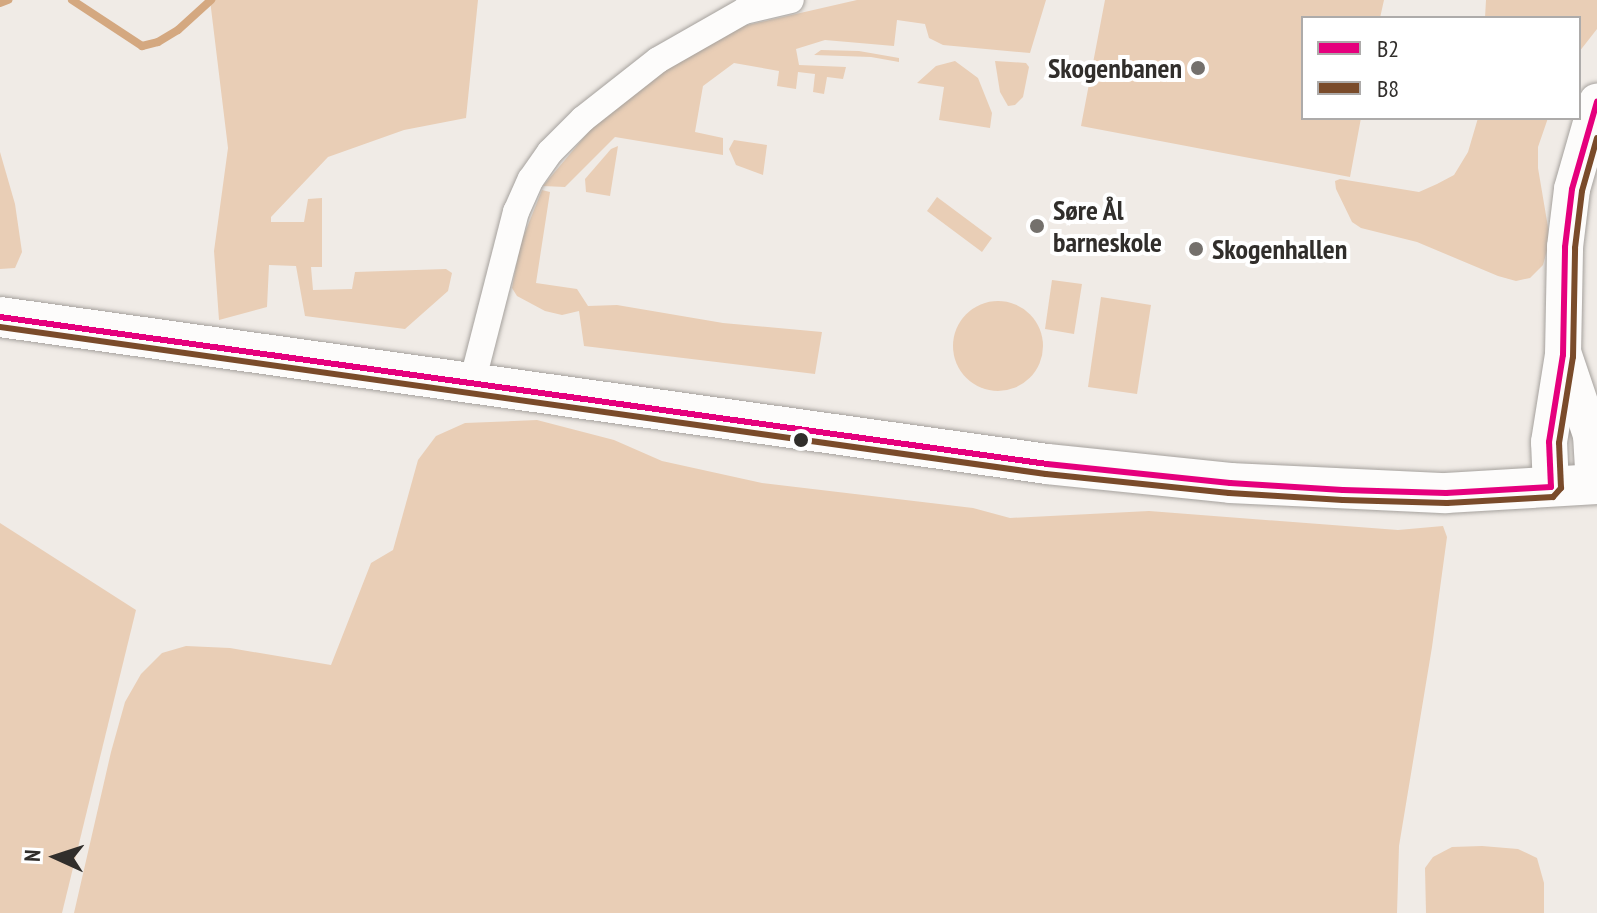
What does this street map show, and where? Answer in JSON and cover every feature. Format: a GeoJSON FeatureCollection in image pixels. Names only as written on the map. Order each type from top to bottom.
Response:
{"type":"FeatureCollection","features":[{"type":"Feature","properties":{"kind":"main road"},"geometry":{"type":"LineString","coordinates":[[1551,487],[1549,442],[1563,355],[1565,247],[1572,189],[1597,102]]}},
{"type":"Feature","properties":{"kind":"main road"},"geometry":{"type":"LineString","coordinates":[[0,317],[1047,464],[1230,483],[1446,493],[1595,484],[1591,435],[1563,355]]}},
{"type":"Feature","properties":{"kind":"street"},"geometry":{"type":"LineString","coordinates":[[472,383],[516,212],[531,179],[550,152],[614,92],[658,60],[744,11],[791,0]]}},
{"type":"Feature","properties":{"kind":"shaded area"},"geometry":{"type":"Polygon","coordinates":[[[210,0],[478,0],[466,118],[404,130],[328,157],[271,217],[271,222],[304,222],[308,199],[322,198],[322,267],[311,267],[313,290],[352,289],[355,272],[446,269],[452,273],[448,291],[405,329],[305,316],[296,266],[269,265],[267,307],[219,320],[214,251],[228,148],[210,0]]]}},
{"type":"Feature","properties":{"kind":"shaded area"},"geometry":{"type":"Polygon","coordinates":[[[857,0],[1046,0],[1030,53],[943,45],[929,38],[925,24],[897,20],[894,46],[825,40],[796,49],[799,65],[846,67],[843,79],[827,77],[824,94],[813,92],[815,74],[798,72],[796,89],[777,86],[779,71],[734,63],[703,86],[695,132],[723,138],[723,155],[615,137],[565,187],[543,186],[591,129],[648,80],[743,26],[857,0]]]}},
{"type":"Feature","properties":{"kind":"shaded area","name":"Skogenbanen"},"geometry":{"type":"Polygon","coordinates":[[[1105,0],[1384,0],[1380,16],[1301,16],[1301,120],[1361,120],[1350,177],[1081,126],[1105,0]]]}},
{"type":"Feature","properties":{"kind":"shaded area"},"geometry":{"type":"Polygon","coordinates":[[[1486,0],[1597,0],[1597,29],[1581,49],[1581,16],[1485,16],[1486,0]]]}},
{"type":"Feature","properties":{"kind":"shaded area"},"geometry":{"type":"Polygon","coordinates":[[[821,50],[859,51],[899,58],[899,62],[871,57],[814,55],[821,50]]]}},
{"type":"Feature","properties":{"kind":"shaded area"},"geometry":{"type":"Polygon","coordinates":[[[955,61],[978,78],[992,113],[990,128],[939,120],[944,87],[917,83],[936,66],[955,61]]]}},
{"type":"Feature","properties":{"kind":"shaded area"},"geometry":{"type":"Polygon","coordinates":[[[995,61],[1026,63],[1029,67],[1023,97],[1015,105],[1008,106],[1000,92],[995,61]]]}},
{"type":"Feature","properties":{"kind":"shaded area"},"geometry":{"type":"Polygon","coordinates":[[[1477,120],[1547,120],[1538,147],[1538,168],[1550,239],[1543,265],[1530,278],[1516,281],[1498,276],[1417,242],[1361,228],[1352,222],[1336,189],[1335,181],[1340,179],[1419,192],[1454,175],[1468,152],[1477,120]]]}},
{"type":"Feature","properties":{"kind":"shaded area"},"geometry":{"type":"Polygon","coordinates":[[[734,140],[767,145],[763,175],[736,165],[729,149],[734,140]]]}},
{"type":"Feature","properties":{"kind":"shaded area"},"geometry":{"type":"Polygon","coordinates":[[[618,146],[610,196],[586,192],[585,179],[611,149],[618,146]]]}},
{"type":"Feature","properties":{"kind":"shaded area"},"geometry":{"type":"Polygon","coordinates":[[[0,152],[15,204],[22,252],[15,268],[0,269],[0,152]]]}},
{"type":"Feature","properties":{"kind":"shaded area"},"geometry":{"type":"Polygon","coordinates":[[[542,190],[550,192],[536,283],[577,289],[588,306],[617,305],[723,323],[822,332],[815,374],[584,346],[579,311],[562,315],[545,311],[517,296],[512,288],[520,245],[542,190]]]}},
{"type":"Feature","properties":{"kind":"shaded area"},"geometry":{"type":"Polygon","coordinates":[[[937,197],[992,238],[982,252],[927,211],[937,197]]]}},
{"type":"Feature","properties":{"kind":"shaded area"},"geometry":{"type":"Polygon","coordinates":[[[1052,280],[1082,284],[1074,334],[1045,329],[1052,280]]]}},
{"type":"Feature","properties":{"kind":"shaded area"},"geometry":{"type":"Polygon","coordinates":[[[1101,297],[1151,305],[1137,394],[1088,387],[1101,297]]]}},
{"type":"Feature","properties":{"kind":"shaded area"},"geometry":{"type":"Polygon","coordinates":[[[998,301],[1015,305],[1030,314],[1039,329],[1043,346],[1039,363],[1030,378],[1015,387],[998,391],[981,387],[966,378],[957,363],[953,346],[957,329],[966,314],[981,305],[998,301]]]}},
{"type":"Feature","properties":{"kind":"shaded area"},"geometry":{"type":"Polygon","coordinates":[[[537,420],[614,440],[662,461],[762,483],[973,508],[1010,518],[1149,511],[1398,530],[1443,526],[1447,537],[1432,647],[1399,846],[1397,913],[74,913],[125,702],[141,674],[162,653],[186,646],[230,648],[331,665],[371,563],[393,550],[418,460],[436,436],[465,423],[537,420]]]}},
{"type":"Feature","properties":{"kind":"shaded area"},"geometry":{"type":"Polygon","coordinates":[[[0,523],[136,610],[62,913],[0,913],[0,523]]]}},
{"type":"Feature","properties":{"kind":"shaded area"},"geometry":{"type":"Polygon","coordinates":[[[1452,847],[1518,849],[1537,858],[1544,883],[1544,913],[1426,913],[1425,868],[1433,857],[1452,847]]]}},
{"type":"Feature","properties":{"kind":"waterway"},"geometry":{"type":"LineString","coordinates":[[0,3],[8,0]]}},
{"type":"Feature","properties":{"kind":"waterway"},"geometry":{"type":"LineString","coordinates":[[72,0],[142,46],[158,42],[178,30],[211,0]]}},
{"type":"Feature","properties":{"kind":"transit line","name":"B2"},"geometry":{"type":"LineString","coordinates":[[0,317],[1047,464],[1230,483],[1343,490],[1446,493],[1551,487],[1549,442],[1563,355],[1565,247],[1572,189],[1597,102]]}},
{"type":"Feature","properties":{"kind":"transit line","name":"B8"},"geometry":{"type":"LineString","coordinates":[[0,327],[1046,474],[1229,493],[1343,500],[1447,503],[1553,497],[1561,488],[1559,443],[1573,357],[1575,248],[1582,191],[1597,138]]}},
{"type":"Feature","properties":{"kind":"place","name":"Skogenbanen"},"geometry":{"type":"Point","coordinates":[1198,68]}},
{"type":"Feature","properties":{"kind":"place","name":"Søre Ål barneskole"},"geometry":{"type":"Point","coordinates":[1037,226]}},
{"type":"Feature","properties":{"kind":"place","name":"Skogenhallen"},"geometry":{"type":"Point","coordinates":[1196,249]}}]}
